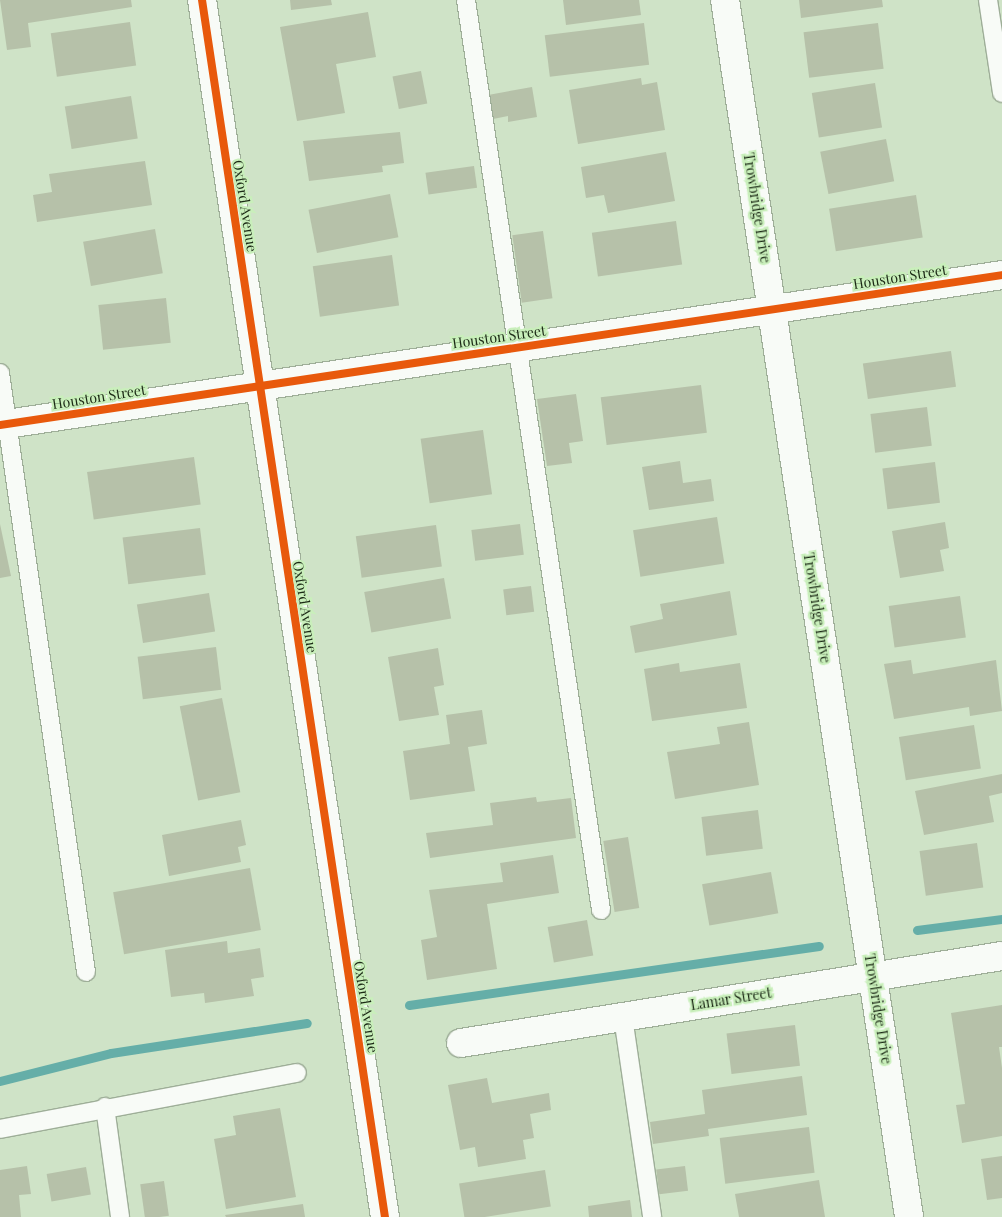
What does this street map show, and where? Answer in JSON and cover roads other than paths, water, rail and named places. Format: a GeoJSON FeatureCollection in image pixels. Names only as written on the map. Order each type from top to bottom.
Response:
{"type":"FeatureCollection","features":[{"type":"Feature","properties":{"kind":"street","name":"Oxford Avenue"},"geometry":{"type":"LineString","coordinates":[[202,0],[384,1217]]}},
{"type":"Feature","properties":{"kind":"street","name":"Trowbridge Drive"},"geometry":{"type":"LineString","coordinates":[[725,0],[909,1217]]}},
{"type":"Feature","properties":{"kind":"street","name":"Houston Street"},"geometry":{"type":"LineString","coordinates":[[4,424],[1002,275]]}},
{"type":"Feature","properties":{"kind":"street","name":"Lamar Street"},"geometry":{"type":"LineString","coordinates":[[460,1043],[1002,956]]}},
{"type":"Feature","properties":{"kind":"lane"},"geometry":{"type":"LineString","coordinates":[[466,0],[602,910]]}},
{"type":"Feature","properties":{"kind":"lane"},"geometry":{"type":"LineString","coordinates":[[988,0],[1002,93]]}},
{"type":"Feature","properties":{"kind":"lane"},"geometry":{"type":"LineString","coordinates":[[0,373],[4,424],[86,972]]}},
{"type":"Feature","properties":{"kind":"lane"},"geometry":{"type":"LineString","coordinates":[[623,1017],[652,1217]]}},
{"type":"Feature","properties":{"kind":"lane"},"geometry":{"type":"LineString","coordinates":[[0,1129],[298,1073]]}},
{"type":"Feature","properties":{"kind":"lane"},"geometry":{"type":"LineString","coordinates":[[106,1108],[120,1217]]}},
{"type":"Feature","properties":{"kind":"waterway"},"geometry":{"type":"LineString","coordinates":[[917,930],[1002,919]]}},
{"type":"Feature","properties":{"kind":"waterway"},"geometry":{"type":"LineString","coordinates":[[409,1005],[819,946]]}},
{"type":"Feature","properties":{"kind":"waterway"},"geometry":{"type":"LineString","coordinates":[[0,1081],[111,1053],[307,1023]]}}]}
